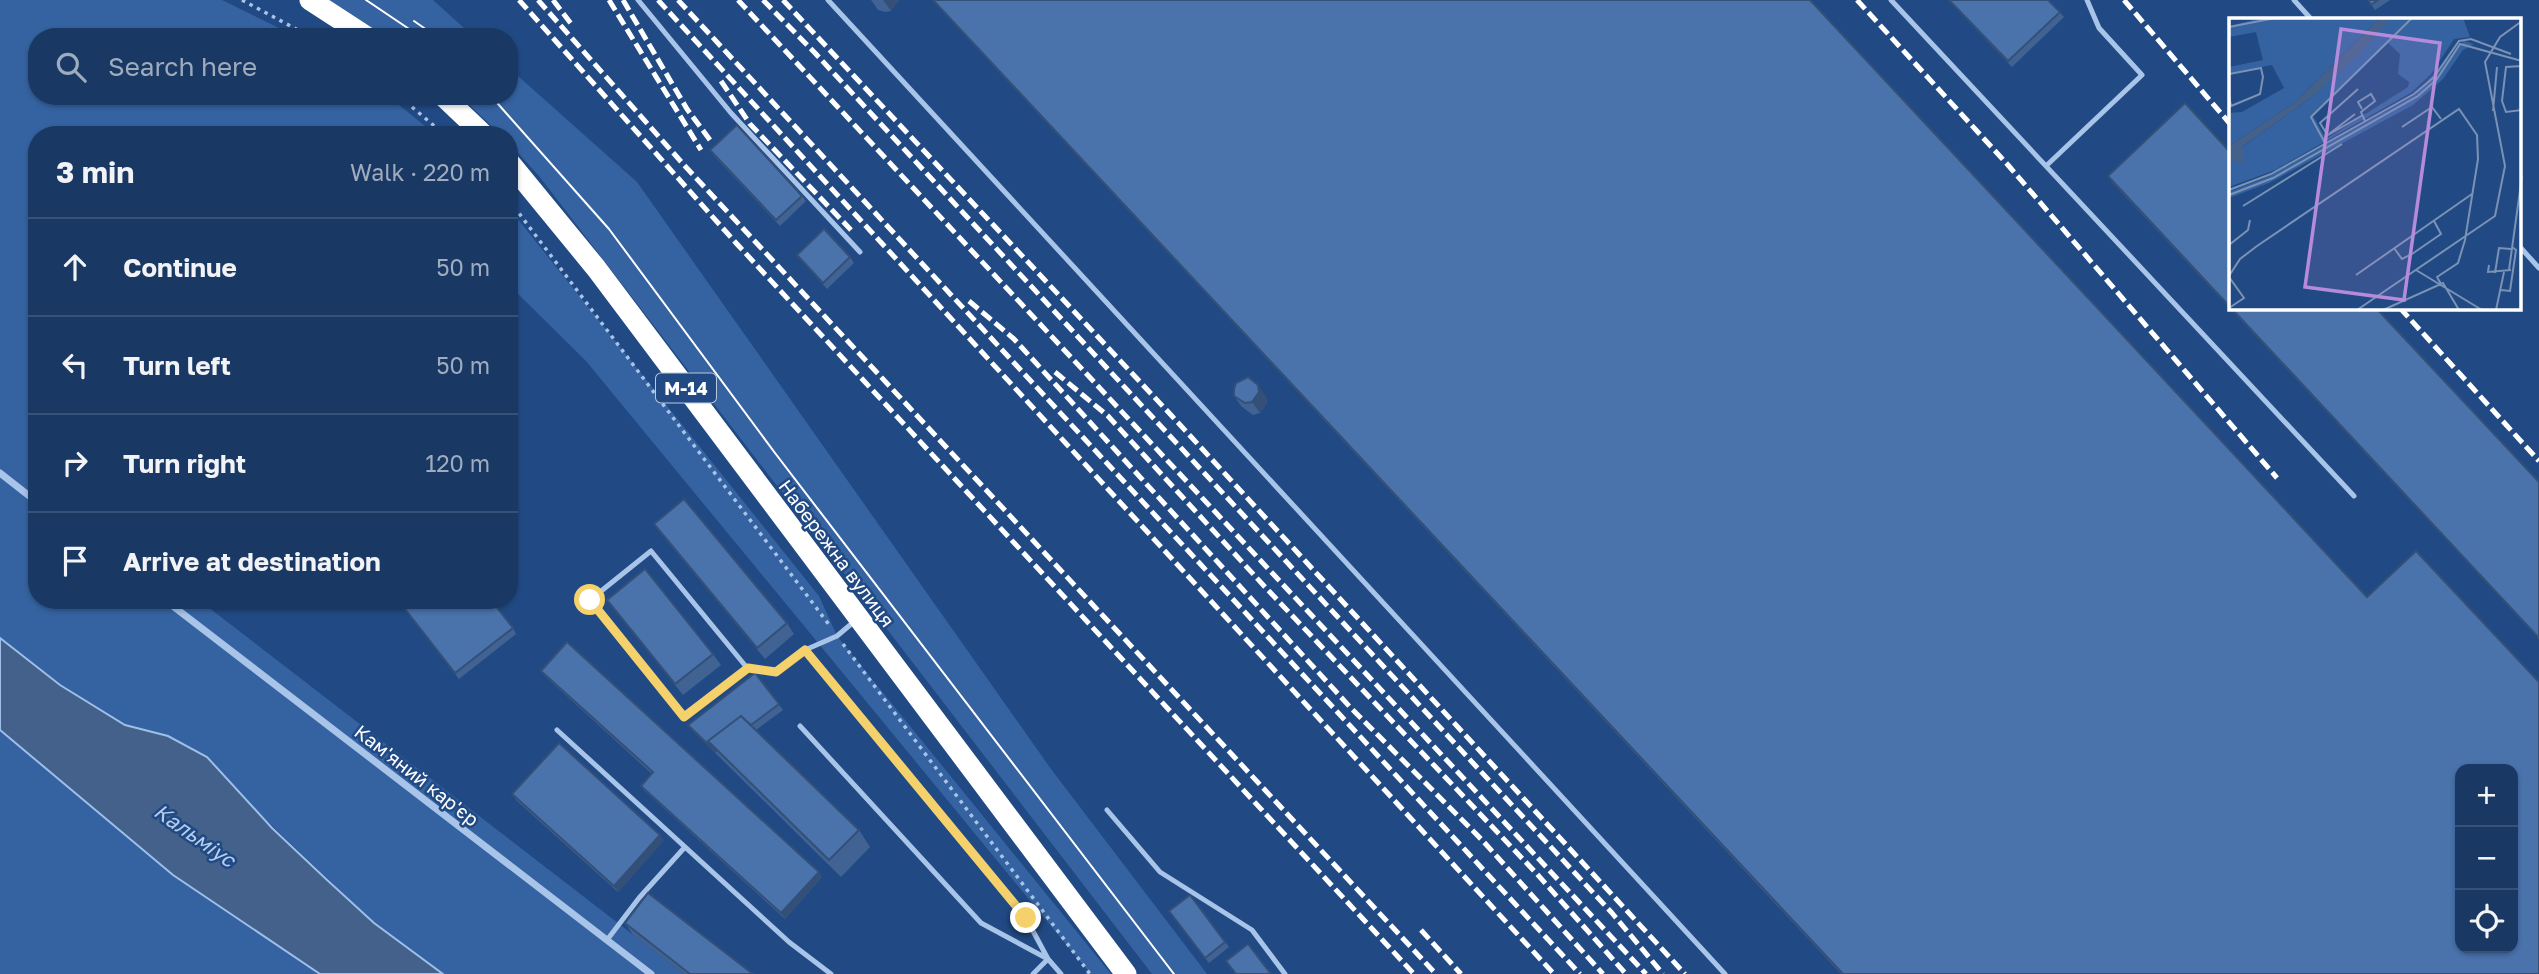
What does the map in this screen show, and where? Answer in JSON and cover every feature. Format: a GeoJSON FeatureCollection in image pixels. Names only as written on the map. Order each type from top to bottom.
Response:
{"type":"FeatureCollection","features":[{"type":"Feature","properties":{"kind":"highway"},"geometry":{"type":"LineString","coordinates":[[310,0],[353,28]]}},
{"type":"Feature","properties":{"kind":"highway"},"geometry":{"type":"LineString","coordinates":[[452,105],[475,126]]}},
{"type":"Feature","properties":{"kind":"highway","name":"Набережна вулиця"},"geometry":{"type":"LineString","coordinates":[[518,173],[596,268],[1126,974]]}},
{"type":"Feature","properties":{"kind":"street"},"geometry":{"type":"LineString","coordinates":[[0,473],[28,495]]}},
{"type":"Feature","properties":{"kind":"street","name":"Кам'яний кар'єр"},"geometry":{"type":"LineString","coordinates":[[177,609],[651,974]]}},
{"type":"Feature","properties":{"kind":"lane"},"geometry":{"type":"LineString","coordinates":[[638,0],[730,113],[860,252]]}},
{"type":"Feature","properties":{"kind":"lane"},"geometry":{"type":"LineString","coordinates":[[828,0],[1725,974]]}},
{"type":"Feature","properties":{"kind":"lane"},"geometry":{"type":"LineString","coordinates":[[1891,0],[2354,496]]}},
{"type":"Feature","properties":{"kind":"lane"},"geometry":{"type":"LineString","coordinates":[[2046,166],[2142,75],[2099,28],[2087,0]]}},
{"type":"Feature","properties":{"kind":"lane"},"geometry":{"type":"LineString","coordinates":[[2294,0],[2310,18]]}},
{"type":"Feature","properties":{"kind":"lane"},"geometry":{"type":"LineString","coordinates":[[2522,249],[2539,268]]}},
{"type":"Feature","properties":{"kind":"lane"},"geometry":{"type":"LineString","coordinates":[[748,668],[684,717],[590,600],[651,551],[748,668],[776,672],[805,650],[837,636],[858,619]]}},
{"type":"Feature","properties":{"kind":"lane"},"geometry":{"type":"LineString","coordinates":[[805,650],[1026,918],[1048,959],[1061,974]]}},
{"type":"Feature","properties":{"kind":"lane"},"geometry":{"type":"LineString","coordinates":[[800,726],[981,923],[1048,959]]}},
{"type":"Feature","properties":{"kind":"lane"},"geometry":{"type":"LineString","coordinates":[[557,730],[789,942],[831,974]]}},
{"type":"Feature","properties":{"kind":"lane"},"geometry":{"type":"LineString","coordinates":[[1107,810],[1160,872],[1252,930],[1286,974]]}},
{"type":"Feature","properties":{"kind":"lane"},"geometry":{"type":"LineString","coordinates":[[607,940],[639,898],[685,847]]}},
{"type":"Feature","properties":{"kind":"lane"},"geometry":{"type":"LineString","coordinates":[[1033,974],[1048,959]]}},
{"type":"Feature","properties":{"kind":"path"},"geometry":{"type":"LineString","coordinates":[[242,0],[294,28]]}},
{"type":"Feature","properties":{"kind":"path"},"geometry":{"type":"LineString","coordinates":[[410,105],[434,126]]}},
{"type":"Feature","properties":{"kind":"path"},"geometry":{"type":"LineString","coordinates":[[518,212],[1090,974]]}},
{"type":"Feature","properties":{"kind":"shaded area"},"geometry":{"type":"Polygon","coordinates":[[[0,0],[222,0],[279,28],[28,28],[28,105],[399,105],[425,126],[28,126],[28,609],[211,609],[684,974],[443,974],[374,923],[243,798],[168,736],[125,725],[60,685],[0,638],[0,0]]]}},
{"type":"Feature","properties":{"kind":"shaded area"},"geometry":{"type":"Polygon","coordinates":[[[324,0],[433,0],[464,28],[369,28],[324,0]]]}},
{"type":"Feature","properties":{"kind":"shaded area"},"geometry":{"type":"Polygon","coordinates":[[[518,76],[637,182],[1051,769],[1207,974],[1152,974],[539,176],[518,153],[518,126],[492,126],[469,105],[518,105],[518,76]]]}},
{"type":"Feature","properties":{"kind":"shaded area"},"geometry":{"type":"Polygon","coordinates":[[[518,219],[819,596],[837,636],[1111,974],[1085,974],[1088,971],[586,361],[518,294],[518,219]]]}},
{"type":"Feature","properties":{"kind":"shaded area"},"geometry":{"type":"Polygon","coordinates":[[[0,730],[173,875],[320,974],[0,974],[0,730]]]}},
{"type":"Feature","properties":{"kind":"water","name":"Кальміус"},"geometry":{"type":"Polygon","coordinates":[[[0,638],[60,685],[125,725],[168,736],[207,757],[272,828],[326,879],[374,923],[443,974],[320,974],[173,875],[0,730],[0,638]]]}},
{"type":"Feature","properties":{"kind":"building"},"geometry":{"type":"Polygon","coordinates":[[[933,0],[1810,0],[2367,597],[2416,551],[2539,682],[2539,974],[1843,974],[933,0]]]}},
{"type":"Feature","properties":{"kind":"building"},"geometry":{"type":"Polygon","coordinates":[[[1949,0],[2048,0],[2060,12],[2008,61],[1949,0]]]}},
{"type":"Feature","properties":{"kind":"building"},"geometry":{"type":"Polygon","coordinates":[[[2185,103],[2229,151],[2229,306],[2108,176],[2185,103]]]}},
{"type":"Feature","properties":{"kind":"building"},"geometry":{"type":"Polygon","coordinates":[[[737,125],[802,196],[776,220],[710,150],[737,125]]]}},
{"type":"Feature","properties":{"kind":"building"},"geometry":{"type":"Polygon","coordinates":[[[824,229],[850,257],[823,283],[797,255],[824,229]]]}},
{"type":"Feature","properties":{"kind":"building"},"geometry":{"type":"Polygon","coordinates":[[[2233,310],[2378,310],[2539,482],[2539,638],[2233,310]]]}},
{"type":"Feature","properties":{"kind":"building"},"geometry":{"type":"Polygon","coordinates":[[[1248,377],[1258,385],[1259,392],[1252,402],[1245,403],[1234,396],[1234,389],[1236,383],[1248,377]]]}},
{"type":"Feature","properties":{"kind":"building"},"geometry":{"type":"Polygon","coordinates":[[[684,499],[787,623],[757,648],[654,524],[684,499]]]}},
{"type":"Feature","properties":{"kind":"building"},"geometry":{"type":"Polygon","coordinates":[[[645,569],[713,654],[675,684],[607,600],[645,569]]]}},
{"type":"Feature","properties":{"kind":"building"},"geometry":{"type":"Polygon","coordinates":[[[405,609],[498,609],[513,628],[455,673],[405,609]]]}},
{"type":"Feature","properties":{"kind":"building"},"geometry":{"type":"Polygon","coordinates":[[[567,642],[819,872],[781,913],[641,786],[653,772],[541,671],[567,642]]]}},
{"type":"Feature","properties":{"kind":"building"},"geometry":{"type":"Polygon","coordinates":[[[755,673],[779,704],[751,725],[741,716],[708,741],[716,752],[688,725],[755,673]]]}},
{"type":"Feature","properties":{"kind":"building"},"geometry":{"type":"Polygon","coordinates":[[[741,716],[859,830],[829,860],[708,741],[741,716]]]}},
{"type":"Feature","properties":{"kind":"building"},"geometry":{"type":"Polygon","coordinates":[[[559,743],[660,835],[614,886],[512,794],[559,743]]]}},
{"type":"Feature","properties":{"kind":"building"},"geometry":{"type":"Polygon","coordinates":[[[648,893],[753,974],[690,974],[625,923],[648,893]]]}},
{"type":"Feature","properties":{"kind":"building"},"geometry":{"type":"Polygon","coordinates":[[[1190,895],[1225,942],[1205,958],[1169,911],[1190,895]]]}},
{"type":"Feature","properties":{"kind":"building"},"geometry":{"type":"Polygon","coordinates":[[[1248,944],[1271,974],[1236,974],[1226,961],[1248,944]]]}},
{"type":"Feature","properties":{"kind":"tram line"},"geometry":{"type":"LineString","coordinates":[[366,0],[408,28]]}},
{"type":"Feature","properties":{"kind":"tram line"},"geometry":{"type":"LineString","coordinates":[[414,21],[424,28]]}},
{"type":"Feature","properties":{"kind":"tram line"},"geometry":{"type":"LineString","coordinates":[[499,105],[518,126]]}},
{"type":"Feature","properties":{"kind":"tram line"},"geometry":{"type":"LineString","coordinates":[[518,126],[609,229],[775,453],[1174,974]]}},
{"type":"Feature","properties":{"kind":"railway"},"geometry":{"type":"LineString","coordinates":[[519,0],[736,243],[1414,974]]}},
{"type":"Feature","properties":{"kind":"railway"},"geometry":{"type":"LineString","coordinates":[[538,0],[684,165],[1436,974]]}},
{"type":"Feature","properties":{"kind":"railway"},"geometry":{"type":"LineString","coordinates":[[553,0],[572,25]]}},
{"type":"Feature","properties":{"kind":"railway"},"geometry":{"type":"LineString","coordinates":[[609,0],[701,150]]}},
{"type":"Feature","properties":{"kind":"railway"},"geometry":{"type":"LineString","coordinates":[[623,0],[687,109],[710,140]]}},
{"type":"Feature","properties":{"kind":"railway"},"geometry":{"type":"LineString","coordinates":[[658,0],[1554,974]]}},
{"type":"Feature","properties":{"kind":"railway"},"geometry":{"type":"LineString","coordinates":[[678,0],[1580,974]]}},
{"type":"Feature","properties":{"kind":"railway"},"geometry":{"type":"LineString","coordinates":[[738,0],[1646,974]]}},
{"type":"Feature","properties":{"kind":"railway"},"geometry":{"type":"LineString","coordinates":[[763,0],[1612,913],[1663,974]]}},
{"type":"Feature","properties":{"kind":"railway"},"geometry":{"type":"LineString","coordinates":[[783,0],[1171,415],[1685,974]]}},
{"type":"Feature","properties":{"kind":"railway"},"geometry":{"type":"LineString","coordinates":[[1857,0],[2008,165],[2277,478]]}},
{"type":"Feature","properties":{"kind":"railway"},"geometry":{"type":"LineString","coordinates":[[2124,0],[2229,123]]}},
{"type":"Feature","properties":{"kind":"railway"},"geometry":{"type":"LineString","coordinates":[[721,81],[750,124],[851,230]]}},
{"type":"Feature","properties":{"kind":"railway"},"geometry":{"type":"LineString","coordinates":[[969,301],[1014,339],[1350,707],[1482,840],[1603,974]]}},
{"type":"Feature","properties":{"kind":"railway"},"geometry":{"type":"LineString","coordinates":[[2402,310],[2539,461]]}},
{"type":"Feature","properties":{"kind":"railway"},"geometry":{"type":"LineString","coordinates":[[1055,372],[1108,416],[1266,588],[1537,874],[1626,974]]}},
{"type":"Feature","properties":{"kind":"railway"},"geometry":{"type":"LineString","coordinates":[[1421,930],[1461,974]]}},
{"type":"Feature","properties":{"kind":"route"},"geometry":{"type":"LineString","coordinates":[[590,600],[684,717],[748,668],[776,672],[805,650],[1026,918]]}}]}
